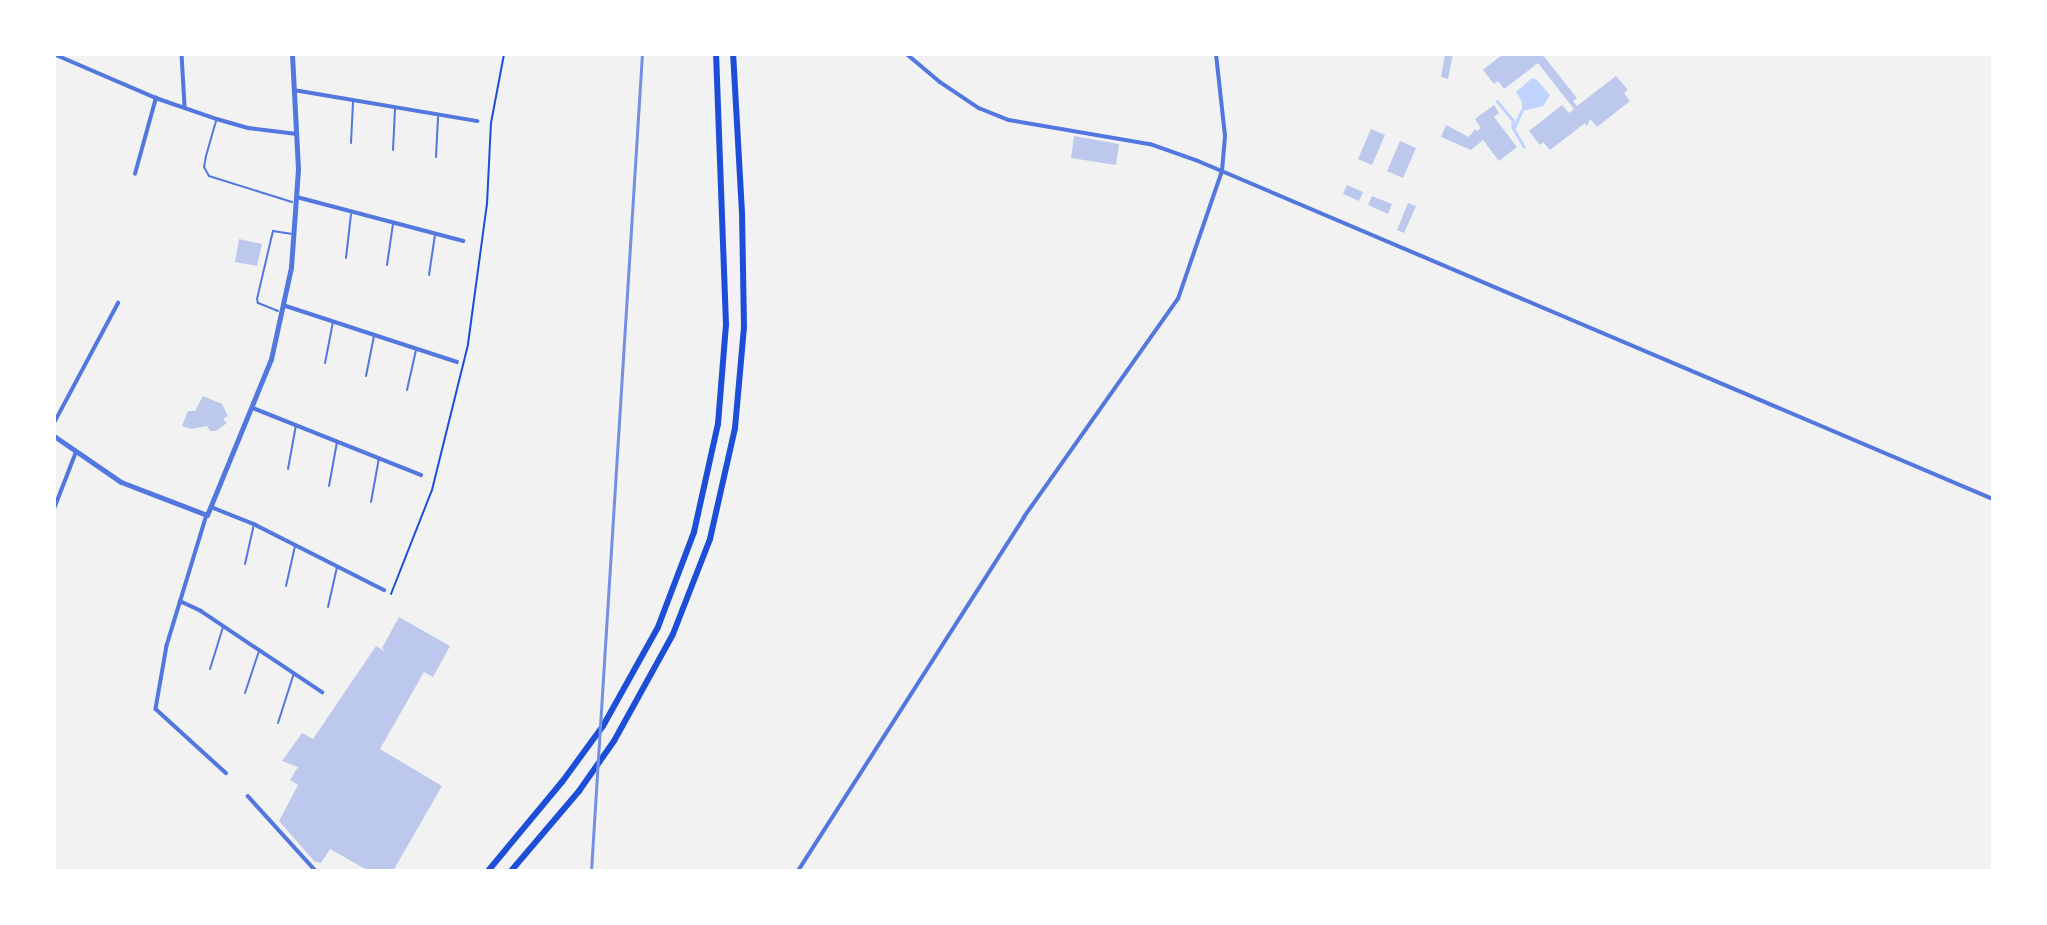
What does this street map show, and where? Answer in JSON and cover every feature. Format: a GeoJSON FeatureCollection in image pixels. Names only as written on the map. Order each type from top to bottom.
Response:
{"type":"FeatureCollection","features":[{"type":"Feature","properties":{"kind":"main road"},"geometry":{"type":"LineString","coordinates":[[488,871],[562,782],[603,726],[657,626],[694,532],[718,424],[726,325],[716,54]]}},
{"type":"Feature","properties":{"kind":"main road"},"geometry":{"type":"LineString","coordinates":[[511,871],[579,791],[614,741],[673,634],[710,539],[735,428],[744,327],[742,213],[733,54]]}},
{"type":"Feature","properties":{"kind":"street"},"geometry":{"type":"LineString","coordinates":[[54,54],[156,97],[217,119],[280,134],[297,134]]}},
{"type":"Feature","properties":{"kind":"street"},"geometry":{"type":"LineString","coordinates":[[71,61],[73,54]]}},
{"type":"Feature","properties":{"kind":"street"},"geometry":{"type":"LineString","coordinates":[[182,54],[186,106]]}},
{"type":"Feature","properties":{"kind":"street"},"geometry":{"type":"LineString","coordinates":[[226,773],[156,709],[180,601],[211,507],[271,359],[282,309],[295,236],[297,201],[297,134],[292,54]]}},
{"type":"Feature","properties":{"kind":"street"},"geometry":{"type":"LineString","coordinates":[[907,54],[940,82],[979,108],[1009,120],[1150,144],[1222,171],[1993,499]]}},
{"type":"Feature","properties":{"kind":"street"},"geometry":{"type":"LineString","coordinates":[[799,871],[1024,517],[1178,299],[1222,171],[1225,136],[1216,54]]}},
{"type":"Feature","properties":{"kind":"street"},"geometry":{"type":"LineString","coordinates":[[294,90],[477,121]]}},
{"type":"Feature","properties":{"kind":"street"},"geometry":{"type":"LineString","coordinates":[[135,174],[156,97]]}},
{"type":"Feature","properties":{"kind":"street"},"geometry":{"type":"LineString","coordinates":[[297,201],[463,241]]}},
{"type":"Feature","properties":{"kind":"street"},"geometry":{"type":"LineString","coordinates":[[54,423],[118,303]]}},
{"type":"Feature","properties":{"kind":"street"},"geometry":{"type":"LineString","coordinates":[[282,309],[333,322],[457,362]]}},
{"type":"Feature","properties":{"kind":"street"},"geometry":{"type":"LineString","coordinates":[[253,408],[421,475]]}},
{"type":"Feature","properties":{"kind":"street"},"geometry":{"type":"LineString","coordinates":[[54,436],[121,482],[208,516]]}},
{"type":"Feature","properties":{"kind":"street"},"geometry":{"type":"LineString","coordinates":[[54,509],[76,452]]}},
{"type":"Feature","properties":{"kind":"street"},"geometry":{"type":"LineString","coordinates":[[211,507],[296,544],[384,590]]}},
{"type":"Feature","properties":{"kind":"street"},"geometry":{"type":"LineString","coordinates":[[180,601],[223,626],[322,692]]}},
{"type":"Feature","properties":{"kind":"street"},"geometry":{"type":"LineString","coordinates":[[248,796],[316,871]]}},
{"type":"Feature","properties":{"kind":"lane"},"geometry":{"type":"LineString","coordinates":[[351,143],[353,100]]}},
{"type":"Feature","properties":{"kind":"lane"},"geometry":{"type":"LineString","coordinates":[[393,150],[395,107]]}},
{"type":"Feature","properties":{"kind":"lane"},"geometry":{"type":"LineString","coordinates":[[436,158],[438,115]]}},
{"type":"Feature","properties":{"kind":"lane"},"geometry":{"type":"LineString","coordinates":[[217,119],[204,167],[209,176],[297,201]]}},
{"type":"Feature","properties":{"kind":"lane"},"geometry":{"type":"LineString","coordinates":[[345,258],[351,212]]}},
{"type":"Feature","properties":{"kind":"lane"},"geometry":{"type":"LineString","coordinates":[[387,265],[393,223]]}},
{"type":"Feature","properties":{"kind":"lane"},"geometry":{"type":"LineString","coordinates":[[282,309],[258,303],[257,299],[273,231],[295,236]]}},
{"type":"Feature","properties":{"kind":"lane"},"geometry":{"type":"LineString","coordinates":[[429,275],[435,234]]}},
{"type":"Feature","properties":{"kind":"lane"},"geometry":{"type":"LineString","coordinates":[[325,363],[333,322]]}},
{"type":"Feature","properties":{"kind":"lane"},"geometry":{"type":"LineString","coordinates":[[366,376],[374,335]]}},
{"type":"Feature","properties":{"kind":"lane"},"geometry":{"type":"LineString","coordinates":[[407,390],[416,349]]}},
{"type":"Feature","properties":{"kind":"lane"},"geometry":{"type":"LineString","coordinates":[[288,469],[296,425]]}},
{"type":"Feature","properties":{"kind":"lane"},"geometry":{"type":"LineString","coordinates":[[329,486],[337,442]]}},
{"type":"Feature","properties":{"kind":"lane"},"geometry":{"type":"LineString","coordinates":[[371,502],[379,458]]}},
{"type":"Feature","properties":{"kind":"lane"},"geometry":{"type":"LineString","coordinates":[[245,564],[254,524]]}},
{"type":"Feature","properties":{"kind":"lane"},"geometry":{"type":"LineString","coordinates":[[286,586],[296,544]]}},
{"type":"Feature","properties":{"kind":"lane"},"geometry":{"type":"LineString","coordinates":[[328,607],[337,565]]}},
{"type":"Feature","properties":{"kind":"lane"},"geometry":{"type":"LineString","coordinates":[[210,669],[223,626]]}},
{"type":"Feature","properties":{"kind":"lane"},"geometry":{"type":"LineString","coordinates":[[245,693],[259,650]]}},
{"type":"Feature","properties":{"kind":"lane"},"geometry":{"type":"LineString","coordinates":[[278,723],[293,673]]}},
{"type":"Feature","properties":{"kind":"path"},"geometry":{"type":"LineString","coordinates":[[391,594],[432,490],[468,344],[487,204],[491,123],[504,54]]}},
{"type":"Feature","properties":{"kind":"water"},"geometry":{"type":"Polygon","coordinates":[[[1532,78],[1550,95],[1543,106],[1522,111],[1522,102],[1516,92],[1532,78]]]}},
{"type":"Feature","properties":{"kind":"building"},"geometry":{"type":"Polygon","coordinates":[[[1445,54],[1453,54],[1448,79],[1441,77],[1445,54]]]}},
{"type":"Feature","properties":{"kind":"building"},"geometry":{"type":"Polygon","coordinates":[[[1503,54],[1542,54],[1577,98],[1573,101],[1577,106],[1616,76],[1628,90],[1624,93],[1630,101],[1597,127],[1590,119],[1587,126],[1585,123],[1550,150],[1543,142],[1540,145],[1529,131],[1562,105],[1569,113],[1574,109],[1538,63],[1504,89],[1498,81],[1494,84],[1483,70],[1503,54]]]}},
{"type":"Feature","properties":{"kind":"building"},"geometry":{"type":"Polygon","coordinates":[[[1494,105],[1499,113],[1494,117],[1517,147],[1499,161],[1483,140],[1471,150],[1441,137],[1446,125],[1469,137],[1475,129],[1477,131],[1481,128],[1475,119],[1494,105]]]}},
{"type":"Feature","properties":{"kind":"building"},"geometry":{"type":"Polygon","coordinates":[[[1371,129],[1385,135],[1372,165],[1358,159],[1371,129]]]}},
{"type":"Feature","properties":{"kind":"building"},"geometry":{"type":"Polygon","coordinates":[[[1074,136],[1119,144],[1116,165],[1071,158],[1074,136]]]}},
{"type":"Feature","properties":{"kind":"building"},"geometry":{"type":"Polygon","coordinates":[[[1400,141],[1416,148],[1403,178],[1387,171],[1400,141]]]}},
{"type":"Feature","properties":{"kind":"building"},"geometry":{"type":"Polygon","coordinates":[[[1347,185],[1363,192],[1359,201],[1343,194],[1347,185]]]}},
{"type":"Feature","properties":{"kind":"building"},"geometry":{"type":"Polygon","coordinates":[[[1372,196],[1392,204],[1388,214],[1368,205],[1372,196]]]}},
{"type":"Feature","properties":{"kind":"building"},"geometry":{"type":"Polygon","coordinates":[[[1408,203],[1416,206],[1404,233],[1397,230],[1408,203]]]}},
{"type":"Feature","properties":{"kind":"building"},"geometry":{"type":"Polygon","coordinates":[[[239,239],[262,244],[257,266],[235,262],[239,239]]]}},
{"type":"Feature","properties":{"kind":"building"},"geometry":{"type":"Polygon","coordinates":[[[203,396],[222,404],[228,416],[223,419],[227,423],[216,431],[210,431],[207,426],[191,429],[182,426],[188,411],[195,411],[203,396]]]}},
{"type":"Feature","properties":{"kind":"building"},"geometry":{"type":"Polygon","coordinates":[[[399,617],[450,646],[433,677],[424,672],[380,749],[442,786],[393,871],[369,871],[330,849],[321,863],[314,861],[279,821],[298,785],[290,780],[298,767],[282,761],[302,733],[313,739],[376,646],[386,652],[382,648],[399,617]]]}},
{"type":"Feature","properties":{"kind":"waterway"},"geometry":{"type":"LineString","coordinates":[[1497,101],[1513,120],[1513,127]]}},
{"type":"Feature","properties":{"kind":"waterway"},"geometry":{"type":"LineString","coordinates":[[1522,111],[1514,129],[1524,146]]}},
{"type":"Feature","properties":{"kind":"railway"},"geometry":{"type":"LineString","coordinates":[[591,871],[642,54]]}}]}
